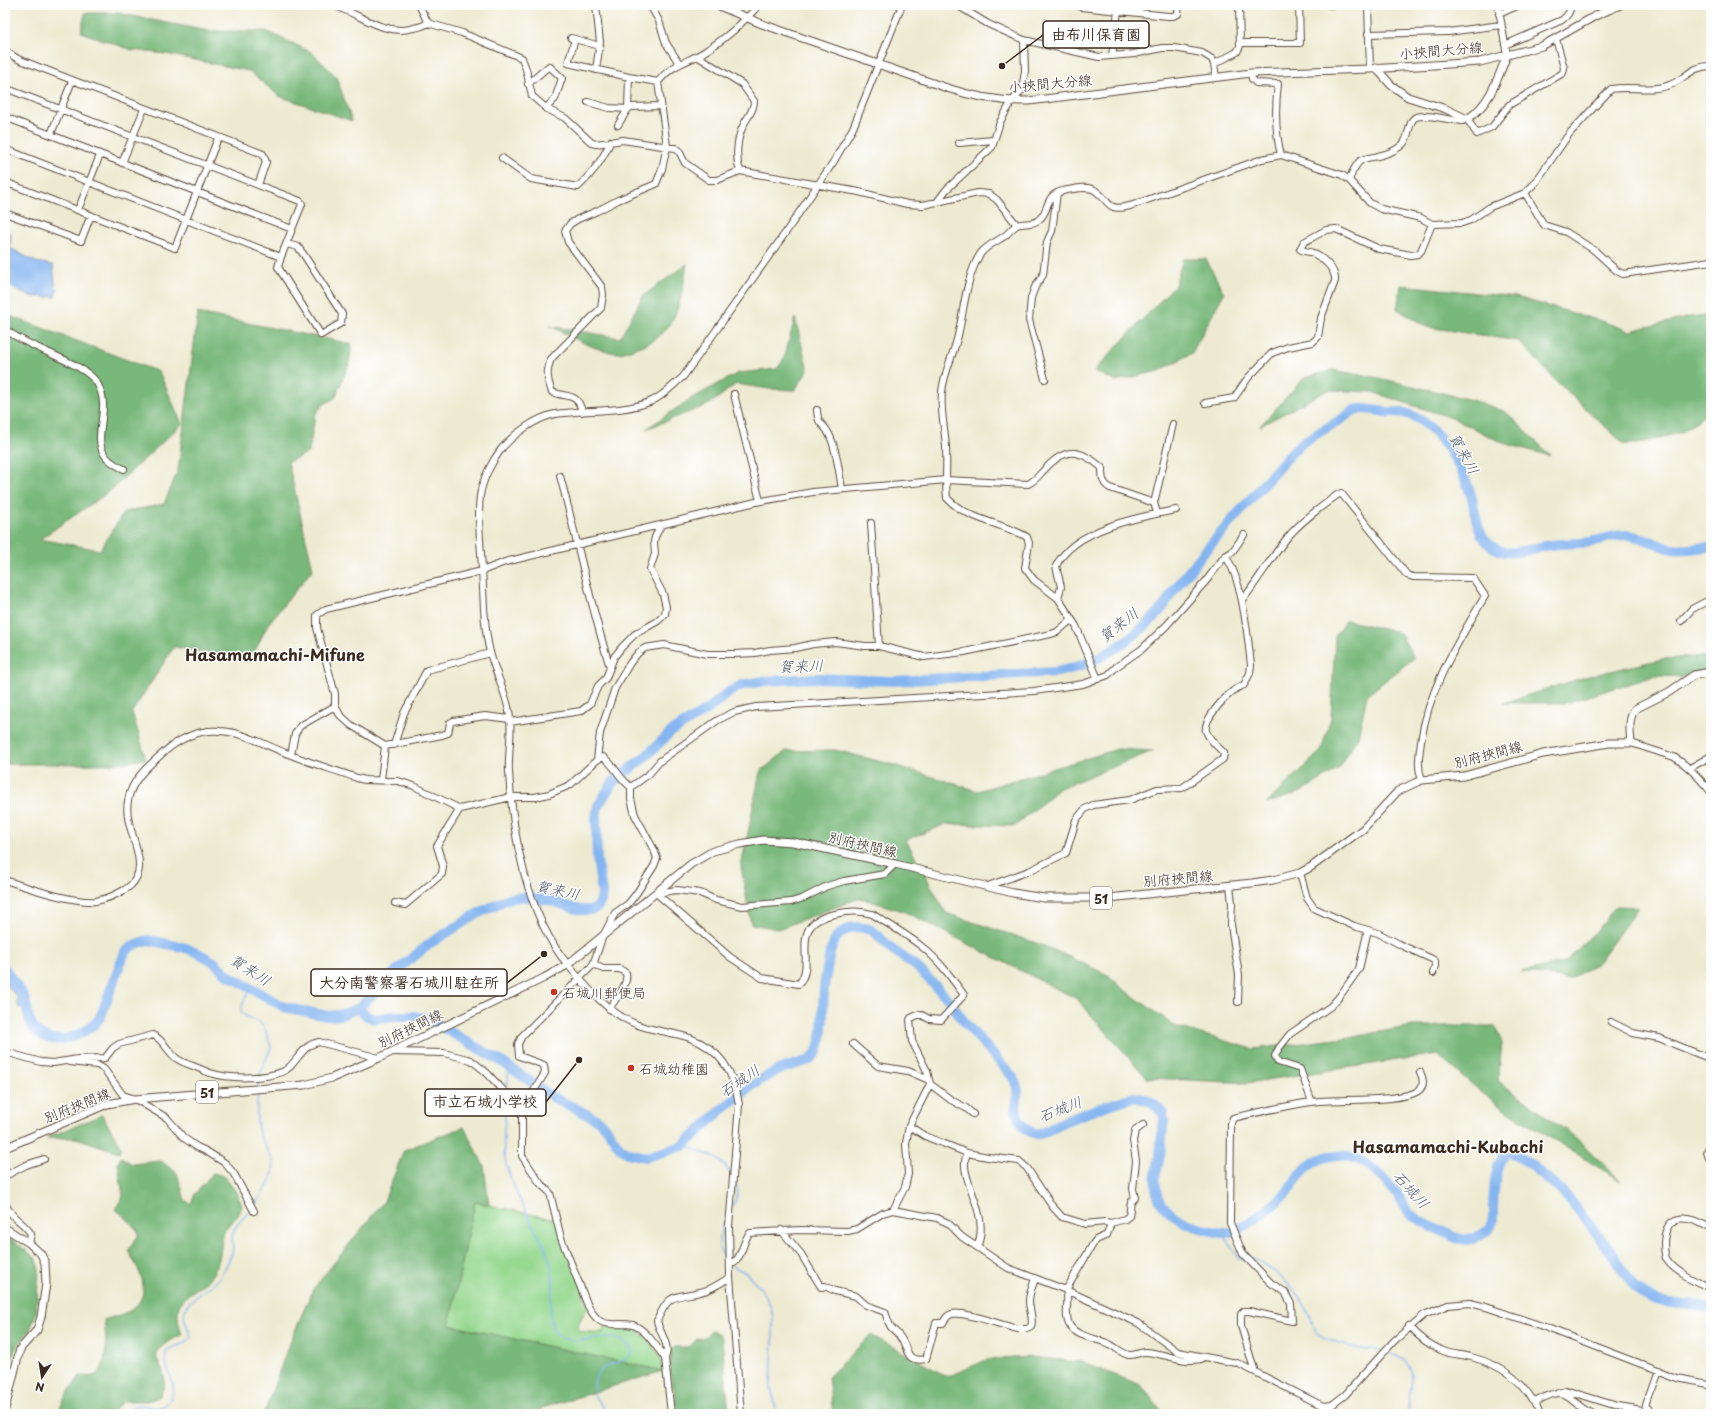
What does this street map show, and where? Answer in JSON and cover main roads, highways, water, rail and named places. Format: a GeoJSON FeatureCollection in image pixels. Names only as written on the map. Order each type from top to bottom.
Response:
{"type":"FeatureCollection","features":[{"type":"Feature","properties":{"kind":"main road","name":"小挾間大分線"},"geometry":{"type":"LineString","coordinates":[[717,5],[746,18],[974,96],[1012,101],[1029,101],[1251,73],[1373,69],[1480,62],[1542,46],[1598,15],[1620,5]]}},
{"type":"Feature","properties":{"kind":"main road"},"geometry":{"type":"LineString","coordinates":[[1373,69],[1391,85],[1408,97],[1446,109],[1465,119],[1476,114],[1485,103],[1507,55]]}},
{"type":"Feature","properties":{"kind":"main road","name":"別府挾間線"},"geometry":{"type":"LineString","coordinates":[[5,1148],[107,1104],[135,1098],[304,1085],[332,1078],[379,1058],[568,965],[691,864],[713,851],[763,840],[794,842],[895,864],[1014,893],[1044,898],[1109,898],[1230,886],[1273,880],[1300,873],[1311,867],[1363,829],[1398,791],[1422,780],[1464,776],[1543,754],[1609,743],[1631,743],[1630,722],[1635,709],[1669,692],[1694,675],[1711,672]]}},
{"type":"Feature","properties":{"kind":"main road"},"geometry":{"type":"LineString","coordinates":[[5,1228],[29,1243],[42,1254],[45,1263],[45,1297],[37,1330],[23,1344],[18,1355],[16,1370],[5,1410]]}},
{"type":"Feature","properties":{"kind":"water"},"geometry":{"type":"Polygon","coordinates":[[[5,229],[11,234],[10,248],[36,262],[53,265],[55,286],[58,289],[55,298],[52,296],[46,298],[44,296],[34,297],[5,283],[5,229]]]}},
{"type":"Feature","properties":{"kind":"water"},"geometry":{"type":"Polygon","coordinates":[[[5,963],[24,992],[28,1004],[19,1008],[17,1003],[18,998],[5,983],[5,963]]]}},
{"type":"Feature","properties":{"kind":"waterway","name":"賀来川"},"geometry":{"type":"LineString","coordinates":[[5,969],[24,997],[33,1027],[40,1034],[48,1038],[67,1038],[77,1035],[94,1025],[100,1018],[125,952],[136,944],[148,940],[186,948],[200,954],[214,962],[228,975],[284,1007],[327,1016],[340,1015],[359,1008],[397,970],[432,942],[475,915],[507,899],[528,897],[548,900],[580,910],[591,910],[597,908],[601,901],[602,893],[597,859],[596,818],[598,806],[614,781],[645,757],[671,732],[708,709],[729,692],[742,685],[764,681],[817,678],[893,681],[1057,672],[1088,663],[1116,648],[1142,629],[1153,618],[1164,606],[1172,593],[1200,557],[1297,447],[1354,410],[1358,409],[1404,413],[1416,417],[1437,434],[1454,458],[1467,483],[1481,534],[1490,545],[1497,549],[1505,552],[1520,552],[1551,545],[1590,542],[1621,535],[1638,537],[1672,549],[1681,550],[1711,547]]}},
{"type":"Feature","properties":{"kind":"waterway","name":"石城川"},"geometry":{"type":"LineString","coordinates":[[359,1008],[367,1016],[374,1019],[394,1016],[412,1016],[428,1019],[502,1062],[553,1097],[596,1119],[605,1126],[620,1148],[628,1153],[646,1157],[683,1146],[727,1105],[760,1080],[781,1069],[810,1060],[817,1052],[822,1033],[824,987],[830,952],[836,938],[842,932],[851,928],[858,927],[869,929],[893,950],[917,967],[950,1001],[965,1023],[1013,1077],[1018,1090],[1016,1108],[1018,1118],[1025,1128],[1031,1132],[1037,1134],[1043,1133],[1063,1122],[1134,1097],[1148,1100],[1154,1104],[1163,1114],[1164,1120],[1160,1156],[1156,1174],[1156,1190],[1161,1203],[1171,1214],[1184,1222],[1203,1229],[1222,1233],[1238,1229],[1257,1218],[1275,1204],[1289,1190],[1307,1167],[1326,1157],[1340,1155],[1360,1160],[1377,1172],[1397,1194],[1409,1212],[1417,1218],[1448,1235],[1460,1239],[1471,1239],[1485,1232],[1492,1224],[1497,1170],[1499,1162],[1507,1150],[1530,1164],[1560,1189],[1603,1241],[1635,1288],[1656,1301],[1669,1304],[1692,1304],[1711,1309]]}},
{"type":"Feature","properties":{"kind":"waterway"},"geometry":{"type":"LineString","coordinates":[[251,988],[243,1003],[241,1012],[258,1021],[262,1025],[266,1031],[271,1047],[260,1075]]}},
{"type":"Feature","properties":{"kind":"waterway"},"geometry":{"type":"LineString","coordinates":[[507,1090],[509,1066]]}},
{"type":"Feature","properties":{"kind":"waterway"},"geometry":{"type":"LineString","coordinates":[[258,1086],[259,1078]]}},
{"type":"Feature","properties":{"kind":"waterway"},"geometry":{"type":"LineString","coordinates":[[254,1206],[272,1177],[274,1164],[258,1130],[258,1092]]}},
{"type":"Feature","properties":{"kind":"waterway"},"geometry":{"type":"LineString","coordinates":[[505,1096],[503,1105],[505,1119],[503,1144],[505,1159],[514,1187],[544,1244],[549,1259],[553,1279],[551,1324],[558,1335],[567,1339],[576,1341],[608,1338],[618,1339],[626,1343],[633,1352],[625,1360],[602,1369],[598,1373],[595,1380],[595,1396],[607,1414]]}},
{"type":"Feature","properties":{"kind":"waterway"},"geometry":{"type":"LineString","coordinates":[[685,1144],[720,1161],[731,1174]]}},
{"type":"Feature","properties":{"kind":"waterway"},"geometry":{"type":"LineString","coordinates":[[733,1206],[738,1192],[735,1183]]}},
{"type":"Feature","properties":{"kind":"waterway"},"geometry":{"type":"LineString","coordinates":[[124,1414],[132,1408],[140,1405],[154,1408],[163,1406],[169,1401],[173,1386],[166,1364],[167,1350],[185,1343],[191,1338],[184,1319],[187,1306],[194,1298],[214,1284],[221,1276],[232,1253],[232,1237],[234,1229],[251,1210]]}},
{"type":"Feature","properties":{"kind":"waterway"},"geometry":{"type":"LineString","coordinates":[[727,1216],[720,1234],[719,1246],[728,1262]]}},
{"type":"Feature","properties":{"kind":"waterway"},"geometry":{"type":"LineString","coordinates":[[1222,1233],[1239,1259],[1246,1260]]}},
{"type":"Feature","properties":{"kind":"waterway"},"geometry":{"type":"LineString","coordinates":[[1252,1259],[1268,1267],[1285,1281],[1305,1305],[1317,1333],[1339,1344],[1366,1350],[1381,1351]]}},
{"type":"Feature","properties":{"kind":"waterway"},"geometry":{"type":"LineString","coordinates":[[732,1266],[746,1273],[760,1287],[771,1307],[773,1319],[771,1387],[777,1414]]}},
{"type":"Feature","properties":{"kind":"waterway"},"geometry":{"type":"LineString","coordinates":[[1387,1353],[1399,1357],[1407,1363],[1411,1369],[1412,1376],[1407,1414]]}},
{"type":"Feature","properties":{"kind":"place","name":"由布川保育園"},"geometry":{"type":"Point","coordinates":[1002,66]}},
{"type":"Feature","properties":{"kind":"place","name":"大分南警察署石城川駐在所"},"geometry":{"type":"Point","coordinates":[544,954]}},
{"type":"Feature","properties":{"kind":"place","name":"石城川郵便局"},"geometry":{"type":"Point","coordinates":[554,992]}},
{"type":"Feature","properties":{"kind":"place","name":"市立石城小学校"},"geometry":{"type":"Point","coordinates":[579,1060]}},
{"type":"Feature","properties":{"kind":"place","name":"石城幼稚園"},"geometry":{"type":"Point","coordinates":[631,1068]}},
{"type":"Feature","properties":{"kind":"district","name":"Hasamamachi-Mifune"},"geometry":{"type":"Point","coordinates":[275,654]}},
{"type":"Feature","properties":{"kind":"district","name":"Hasamamachi-Kubachi"},"geometry":{"type":"Point","coordinates":[1448,1146]}}]}
